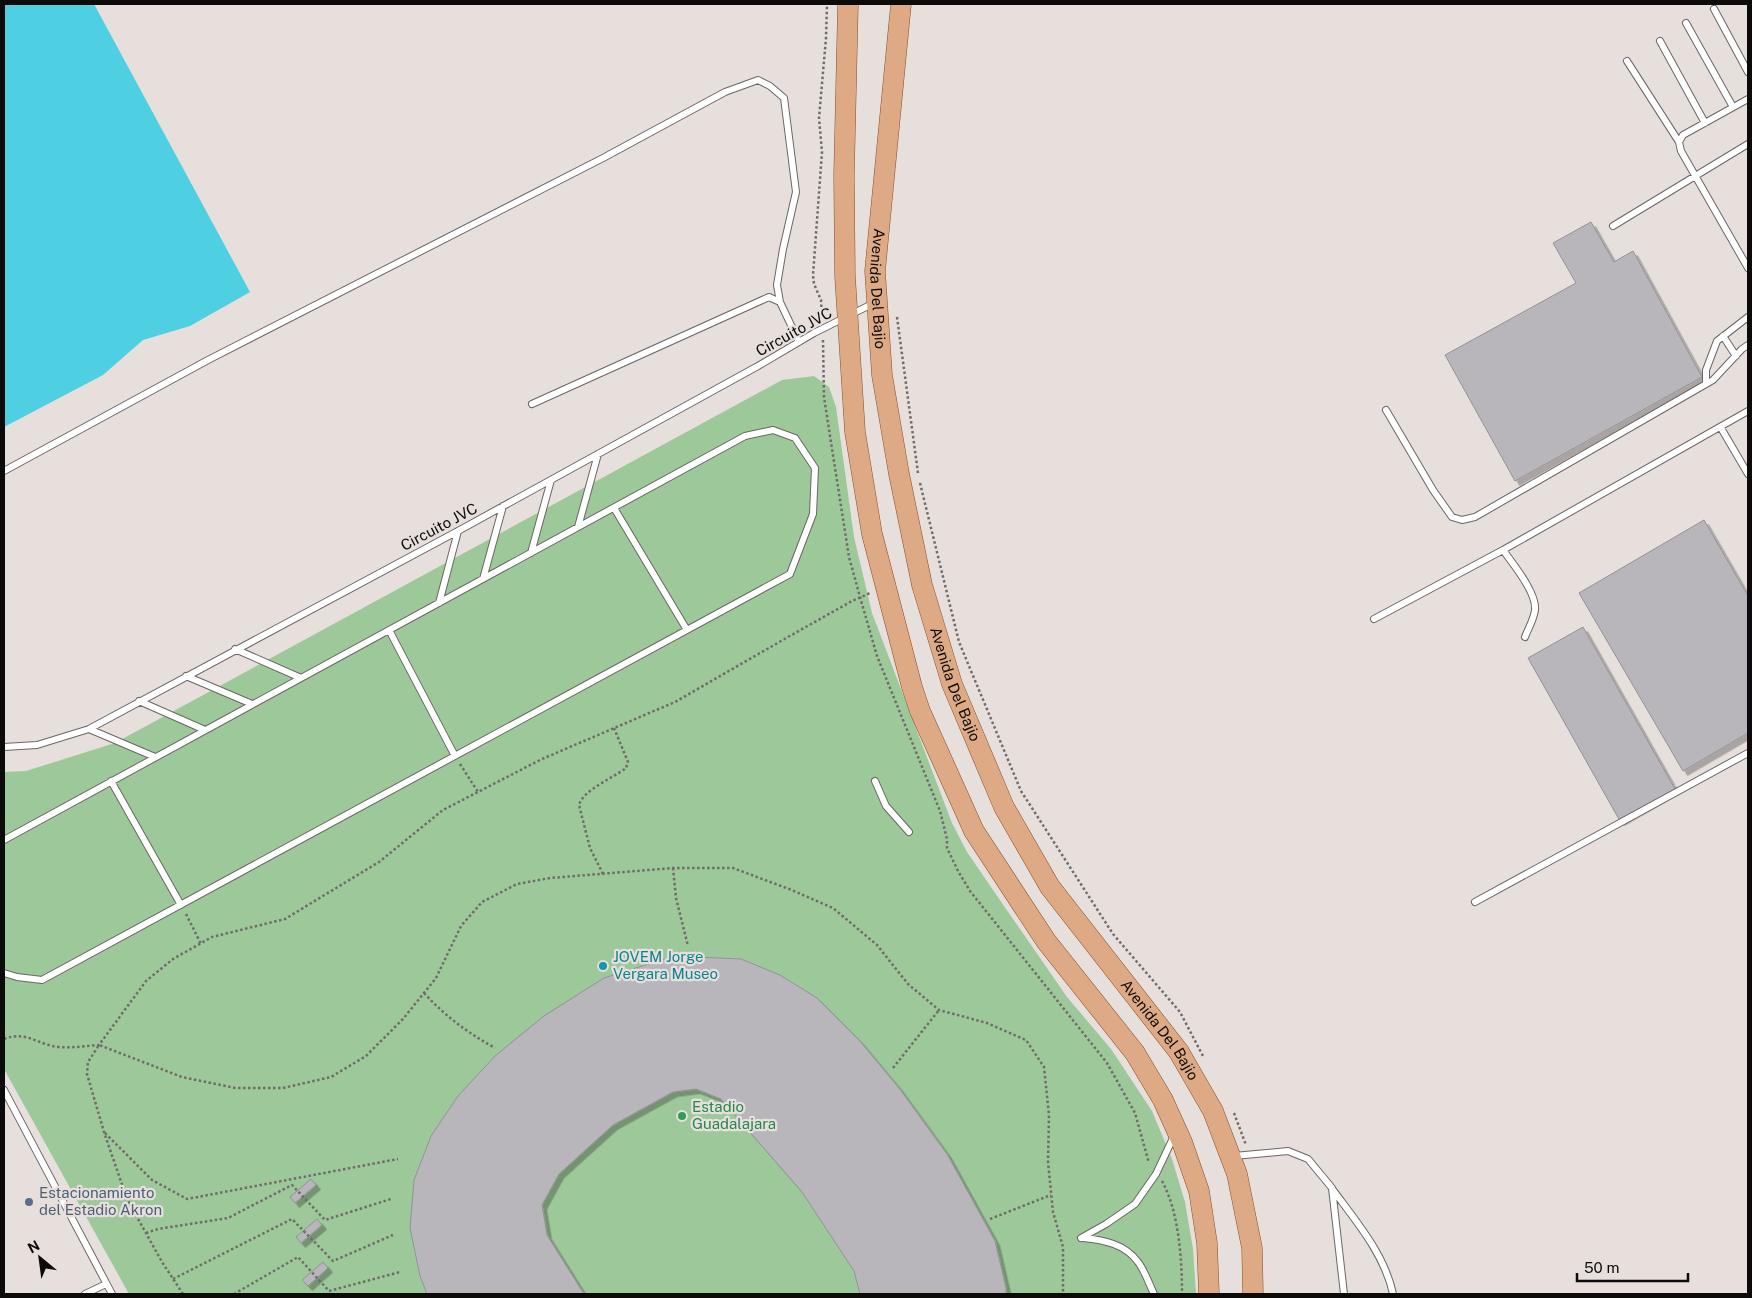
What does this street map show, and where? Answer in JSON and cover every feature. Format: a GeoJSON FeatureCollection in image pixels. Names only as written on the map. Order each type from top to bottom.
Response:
{"type":"FeatureCollection","features":[{"type":"Feature","properties":{"kind":"main road","name":"Avenida Del Bajio"},"geometry":{"type":"LineString","coordinates":[[848,4],[844,176],[846,289],[855,432],[872,534],[912,686],[920,711],[974,831],[1046,941],[1135,1053],[1163,1100],[1182,1142],[1199,1191],[1207,1243],[1209,1294]]}},
{"type":"Feature","properties":{"kind":"main road","name":"Avenida Del Bajio"},"geometry":{"type":"LineString","coordinates":[[901,4],[875,271],[882,375],[898,474],[922,584],[952,684],[1004,807],[1050,887],[1179,1052],[1240,1156],[1238,1174],[1252,1248],[1253,1294]]}},
{"type":"Feature","properties":{"kind":"lane"},"geometry":{"type":"LineString","coordinates":[[1714,9],[1748,72]]}},
{"type":"Feature","properties":{"kind":"lane"},"geometry":{"type":"LineString","coordinates":[[1686,23],[1733,107]]}},
{"type":"Feature","properties":{"kind":"lane"},"geometry":{"type":"LineString","coordinates":[[1660,41],[1705,122]]}},
{"type":"Feature","properties":{"kind":"lane"},"geometry":{"type":"LineString","coordinates":[[1627,61],[1679,142],[1680,151],[1748,268]]}},
{"type":"Feature","properties":{"kind":"lane"},"geometry":{"type":"LineString","coordinates":[[4,471],[208,360],[603,158],[725,92],[758,80],[770,86],[784,98],[796,192],[777,285],[780,302],[799,342]]}},
{"type":"Feature","properties":{"kind":"lane"},"geometry":{"type":"LineString","coordinates":[[1679,142],[1683,135],[1748,99]]}},
{"type":"Feature","properties":{"kind":"lane"},"geometry":{"type":"LineString","coordinates":[[1613,226],[1748,144]]}},
{"type":"Feature","properties":{"kind":"lane"},"geometry":{"type":"LineString","coordinates":[[532,404],[769,297],[780,302]]}},
{"type":"Feature","properties":{"kind":"lane","name":"Circuito JVC"},"geometry":{"type":"LineString","coordinates":[[4,747],[37,745],[89,729],[458,531],[799,342],[877,301]]}},
{"type":"Feature","properties":{"kind":"lane"},"geometry":{"type":"LineString","coordinates":[[1706,384],[1706,370],[1716,341],[1748,317]]}},
{"type":"Feature","properties":{"kind":"lane"},"geometry":{"type":"LineString","coordinates":[[1723,336],[1736,356]]}},
{"type":"Feature","properties":{"kind":"lane"},"geometry":{"type":"LineString","coordinates":[[1386,410],[1433,490],[1452,517],[1462,520],[1475,517],[1713,380],[1748,345]]}},
{"type":"Feature","properties":{"kind":"lane"},"geometry":{"type":"LineString","coordinates":[[1374,619],[1503,550],[1748,412]]}},
{"type":"Feature","properties":{"kind":"lane"},"geometry":{"type":"LineString","coordinates":[[1721,428],[1748,474]]}},
{"type":"Feature","properties":{"kind":"lane"},"geometry":{"type":"LineString","coordinates":[[4,840],[745,436],[773,430],[795,438],[815,468],[813,514],[790,574],[42,980],[17,977],[4,973]]}},
{"type":"Feature","properties":{"kind":"lane"},"geometry":{"type":"LineString","coordinates":[[578,527],[598,454]]}},
{"type":"Feature","properties":{"kind":"lane"},"geometry":{"type":"LineString","coordinates":[[531,553],[551,480]]}},
{"type":"Feature","properties":{"kind":"lane"},"geometry":{"type":"LineString","coordinates":[[483,578],[503,506]]}},
{"type":"Feature","properties":{"kind":"lane"},"geometry":{"type":"LineString","coordinates":[[614,508],[687,630]]}},
{"type":"Feature","properties":{"kind":"lane"},"geometry":{"type":"LineString","coordinates":[[439,603],[458,531]]}},
{"type":"Feature","properties":{"kind":"lane"},"geometry":{"type":"LineString","coordinates":[[1503,550],[1522,578],[1534,601],[1535,611],[1525,637]]}},
{"type":"Feature","properties":{"kind":"lane"},"geometry":{"type":"LineString","coordinates":[[389,630],[455,756]]}},
{"type":"Feature","properties":{"kind":"lane"},"geometry":{"type":"LineString","coordinates":[[235,649],[301,678]]}},
{"type":"Feature","properties":{"kind":"lane"},"geometry":{"type":"LineString","coordinates":[[186,676],[252,704]]}},
{"type":"Feature","properties":{"kind":"lane"},"geometry":{"type":"LineString","coordinates":[[139,701],[205,730]]}},
{"type":"Feature","properties":{"kind":"lane"},"geometry":{"type":"LineString","coordinates":[[89,729],[155,757]]}},
{"type":"Feature","properties":{"kind":"lane"},"geometry":{"type":"LineString","coordinates":[[1475,902],[1748,753]]}},
{"type":"Feature","properties":{"kind":"lane"},"geometry":{"type":"LineString","coordinates":[[875,780],[886,806],[909,832]]}},
{"type":"Feature","properties":{"kind":"lane"},"geometry":{"type":"LineString","coordinates":[[112,781],[181,905]]}},
{"type":"Feature","properties":{"kind":"lane"},"geometry":{"type":"LineString","coordinates":[[4,1090],[112,1294]]}},
{"type":"Feature","properties":{"kind":"lane"},"geometry":{"type":"LineString","coordinates":[[1154,1294],[1138,1262],[1123,1248],[1100,1239],[1081,1238],[1135,1204],[1156,1174],[1177,1131]]}},
{"type":"Feature","properties":{"kind":"lane"},"geometry":{"type":"LineString","coordinates":[[1240,1156],[1288,1151],[1308,1159],[1332,1188],[1368,1238],[1390,1280],[1394,1294]]}},
{"type":"Feature","properties":{"kind":"lane"},"geometry":{"type":"LineString","coordinates":[[1332,1188],[1344,1294]]}},
{"type":"Feature","properties":{"kind":"lane"},"geometry":{"type":"LineString","coordinates":[[85,1294],[106,1284]]}},
{"type":"Feature","properties":{"kind":"path"},"geometry":{"type":"LineString","coordinates":[[824,397],[821,300],[814,284],[813,275],[822,152],[819,118],[827,4]]}},
{"type":"Feature","properties":{"kind":"path"},"geometry":{"type":"LineString","coordinates":[[896,312],[918,476],[959,642],[1021,791],[1113,934],[1180,1012],[1207,1063]]}},
{"type":"Feature","properties":{"kind":"path"},"geometry":{"type":"LineString","coordinates":[[183,1294],[127,1199],[87,1074],[88,1062],[146,981],[173,959],[212,937],[285,919],[380,862],[443,810],[542,759],[675,702],[852,601],[886,586]]}},
{"type":"Feature","properties":{"kind":"path"},"geometry":{"type":"LineString","coordinates":[[603,874],[590,848],[579,805],[582,798],[588,793],[626,768],[628,762],[614,728]]}},
{"type":"Feature","properties":{"kind":"path"},"geometry":{"type":"LineString","coordinates":[[455,756],[478,792]]}},
{"type":"Feature","properties":{"kind":"path"},"geometry":{"type":"LineString","coordinates":[[673,868],[676,898],[688,946]]}},
{"type":"Feature","properties":{"kind":"path"},"geometry":{"type":"LineString","coordinates":[[4,1039],[11,1036],[30,1038],[58,1047],[99,1045],[182,1077],[235,1088],[283,1088],[330,1078],[366,1056],[403,1019],[436,978],[461,926],[482,902],[517,884],[550,878],[673,868],[733,868],[833,908],[877,945],[908,984],[939,1010],[987,1023],[1026,1040],[1044,1067],[1049,1114],[1048,1162],[1053,1212],[1063,1247],[1063,1294]]}},
{"type":"Feature","properties":{"kind":"path"},"geometry":{"type":"LineString","coordinates":[[181,905],[201,944]]}},
{"type":"Feature","properties":{"kind":"path"},"geometry":{"type":"LineString","coordinates":[[424,994],[441,1012],[466,1032],[495,1048]]}},
{"type":"Feature","properties":{"kind":"path"},"geometry":{"type":"LineString","coordinates":[[893,1068],[939,1010]]}},
{"type":"Feature","properties":{"kind":"path"},"geometry":{"type":"LineString","coordinates":[[1234,1113],[1240,1156]]}},
{"type":"Feature","properties":{"kind":"path"},"geometry":{"type":"LineString","coordinates":[[104,1132],[152,1180],[187,1199],[398,1159]]}},
{"type":"Feature","properties":{"kind":"path"},"geometry":{"type":"LineString","coordinates":[[146,1233],[158,1229],[228,1218],[292,1185],[325,1220],[391,1199]]}},
{"type":"Feature","properties":{"kind":"path"},"geometry":{"type":"LineString","coordinates":[[990,1219],[1051,1196]]}},
{"type":"Feature","properties":{"kind":"path"},"geometry":{"type":"LineString","coordinates":[[173,1279],[292,1219],[333,1261],[393,1235]]}},
{"type":"Feature","properties":{"kind":"path"},"geometry":{"type":"LineString","coordinates":[[234,1294],[298,1257],[329,1291],[400,1272]]}},
{"type":"Feature","properties":{"kind":"green space"},"geometry":{"type":"Polygon","coordinates":[[[814,376],[829,387],[836,407],[854,537],[872,613],[952,823],[967,852],[1067,997],[1111,1049],[1152,1111],[1172,1159],[1185,1202],[1193,1249],[1196,1294],[129,1294],[4,1069],[4,772],[26,771],[115,743],[782,380],[814,376]]]}},
{"type":"Feature","properties":{"kind":"water"},"geometry":{"type":"Polygon","coordinates":[[[4,4],[94,4],[250,292],[190,326],[143,340],[103,375],[4,427],[4,4]]]}},
{"type":"Feature","properties":{"kind":"building"},"geometry":{"type":"Polygon","coordinates":[[[1591,222],[1614,262],[1633,251],[1702,377],[1515,481],[1445,355],[1576,283],[1553,243],[1591,222]]]}},
{"type":"Feature","properties":{"kind":"building"},"geometry":{"type":"Polygon","coordinates":[[[1704,520],[1748,596],[1748,733],[1683,771],[1579,593],[1704,520]]]}},
{"type":"Feature","properties":{"kind":"building"},"geometry":{"type":"Polygon","coordinates":[[[1583,627],[1675,789],[1620,821],[1528,658],[1583,627]]]}},
{"type":"Feature","properties":{"kind":"building","name":"Estadio Guadalajara"},"geometry":{"type":"Polygon","coordinates":[[[674,956],[741,959],[780,975],[817,998],[859,1040],[899,1088],[947,1154],[995,1241],[1006,1294],[860,1294],[854,1271],[802,1192],[721,1099],[696,1089],[673,1092],[613,1125],[559,1174],[542,1205],[547,1235],[584,1294],[427,1294],[420,1276],[410,1228],[414,1180],[431,1136],[458,1096],[495,1056],[544,1016],[604,978],[674,956]]]}},
{"type":"Feature","properties":{"kind":"building"},"geometry":{"type":"Polygon","coordinates":[[[311,1179],[316,1185],[295,1203],[290,1197],[311,1179]]]}},
{"type":"Feature","properties":{"kind":"building"},"geometry":{"type":"Polygon","coordinates":[[[317,1219],[322,1225],[301,1243],[296,1237],[317,1219]]]}},
{"type":"Feature","properties":{"kind":"building"},"geometry":{"type":"Polygon","coordinates":[[[323,1262],[328,1268],[308,1286],[302,1280],[323,1262]]]}},
{"type":"Feature","properties":{"kind":"place","name":"JOVEM Jorge Vergara Museo"},"geometry":{"type":"Point","coordinates":[603,966]}},
{"type":"Feature","properties":{"kind":"place","name":"Estadio Guadalajara"},"geometry":{"type":"Point","coordinates":[682,1116]}},
{"type":"Feature","properties":{"kind":"place","name":"Estacionamiento del Estadio Akron"},"geometry":{"type":"Point","coordinates":[29,1202]}}]}
